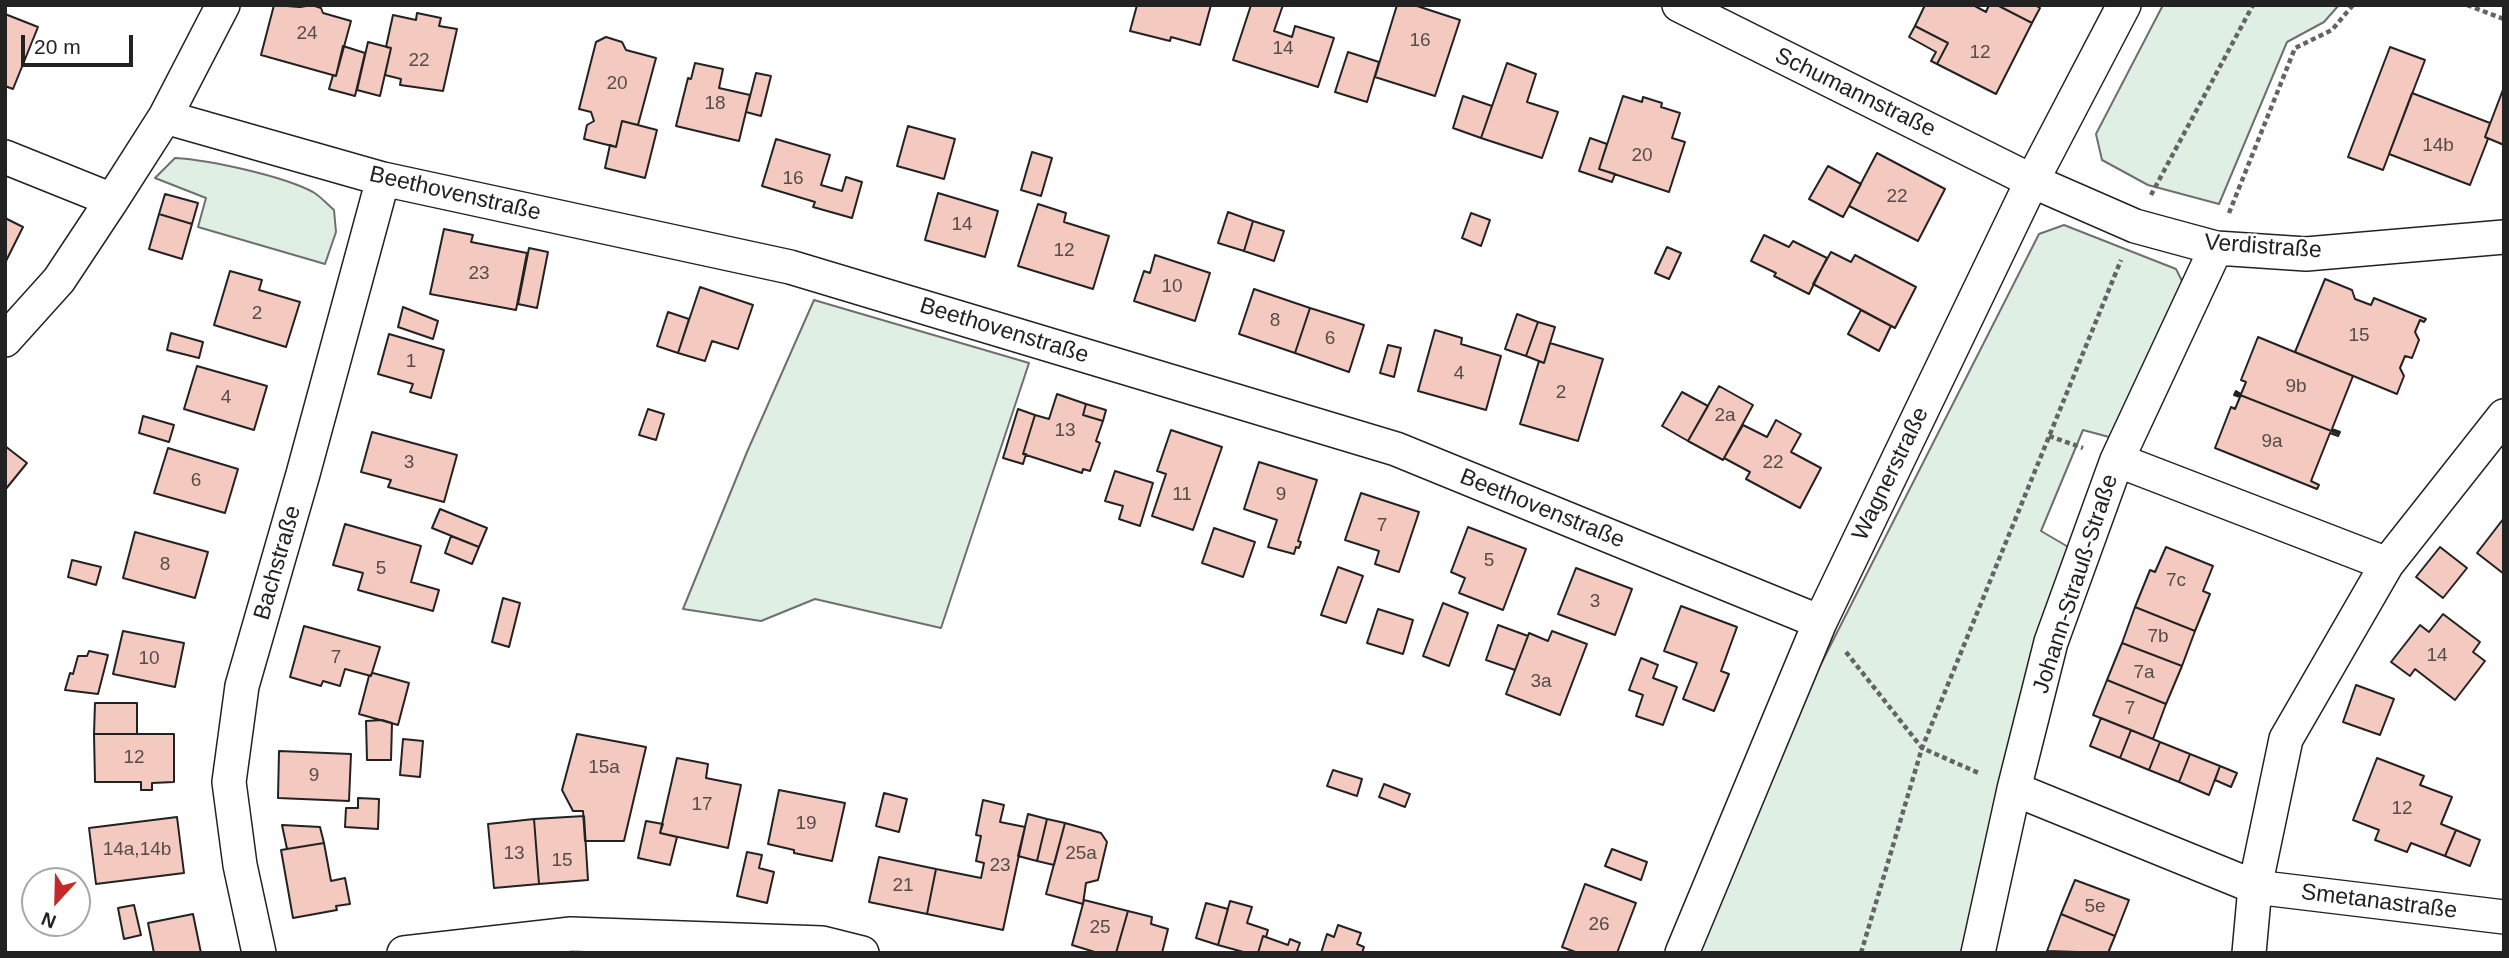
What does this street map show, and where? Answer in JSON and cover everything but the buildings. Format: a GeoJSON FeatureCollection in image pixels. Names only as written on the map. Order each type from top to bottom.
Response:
{"type":"FeatureCollection","features":[{"type":"Feature","properties":{"kind":"street"},"geometry":{"type":"LineString","coordinates":[[5,340],[59,280],[112,200],[165,117],[223,5]]}},
{"type":"Feature","properties":{"kind":"street","name":"Schumannstraße"},"geometry":{"type":"LineString","coordinates":[[1679,5],[2032,181]]}},
{"type":"Feature","properties":{"kind":"street","name":"Wagnerstraße"},"geometry":{"type":"LineString","coordinates":[[1682,953],[1820,622],[2032,181],[2124,5]]}},
{"type":"Feature","properties":{"kind":"street","name":"Beethovenstraße"},"geometry":{"type":"LineString","coordinates":[[165,117],[383,179],[790,267],[1396,449],[1820,622]]}},
{"type":"Feature","properties":{"kind":"street"},"geometry":{"type":"LineString","coordinates":[[5,157],[112,200]]}},
{"type":"Feature","properties":{"kind":"street","name":"Bachstraße"},"geometry":{"type":"LineString","coordinates":[[259,953],[240,865],[229,782],[242,687],[383,179]]}},
{"type":"Feature","properties":{"kind":"street","name":"Verdistraße"},"geometry":{"type":"LineString","coordinates":[[2032,181],[2135,226],[2216,248],[2306,254],[2504,237]]}},
{"type":"Feature","properties":{"kind":"street","name":"Johann-Strauß-Straße"},"geometry":{"type":"LineString","coordinates":[[1978,953],[2014,789],[2052,642],[2117,460],[2216,248]]}},
{"type":"Feature","properties":{"kind":"street"},"geometry":{"type":"LineString","coordinates":[[2249,953],[2255,887],[2286,739],[2387,564],[2504,416]]}},
{"type":"Feature","properties":{"kind":"street","name":"Johann-Strauß-Straße"},"geometry":{"type":"LineString","coordinates":[[2117,460],[2387,564]]}},
{"type":"Feature","properties":{"kind":"street"},"geometry":{"type":"LineString","coordinates":[[2014,789],[2255,887]]}},
{"type":"Feature","properties":{"kind":"street","name":"Smetanastraße"},"geometry":{"type":"LineString","coordinates":[[2255,887],[2504,917]]}},
{"type":"Feature","properties":{"kind":"street"},"geometry":{"type":"LineString","coordinates":[[404,953],[571,934],[822,943],[862,953]]}},
{"type":"Feature","properties":{"kind":"path"},"geometry":{"type":"LineString","coordinates":[[1861,953],[1922,748],[2135,226],[2253,5]]}},
{"type":"Feature","properties":{"kind":"path"},"geometry":{"type":"LineString","coordinates":[[2216,248],[2295,48],[2332,30],[2353,5]]}},
{"type":"Feature","properties":{"kind":"path"},"geometry":{"type":"LineString","coordinates":[[2467,5],[2504,19]]}},
{"type":"Feature","properties":{"kind":"path"},"geometry":{"type":"LineString","coordinates":[[1820,622],[1922,748],[2014,789]]}},
{"type":"Feature","properties":{"kind":"green space"},"geometry":{"type":"Polygon","coordinates":[[[2163,5],[2339,5],[2324,22],[2287,42],[2219,204],[2148,185],[2102,160],[2096,134],[2163,5]]]}},
{"type":"Feature","properties":{"kind":"green space"},"geometry":{"type":"Polygon","coordinates":[[[175,158],[246,170],[284,180],[316,194],[334,210],[336,232],[325,264],[198,227],[206,198],[155,178],[175,158]]]}},
{"type":"Feature","properties":{"kind":"green space"},"geometry":{"type":"Polygon","coordinates":[[[2064,225],[2176,269],[2184,285],[2125,433],[2109,437],[2083,430],[2041,531],[2070,548],[1974,953],[1698,953],[1819,668],[2039,234],[2064,225]]]}},
{"type":"Feature","properties":{"kind":"green space"},"geometry":{"type":"Polygon","coordinates":[[[814,300],[1029,363],[941,628],[815,599],[761,621],[683,609],[747,452],[814,300]]]}}]}
